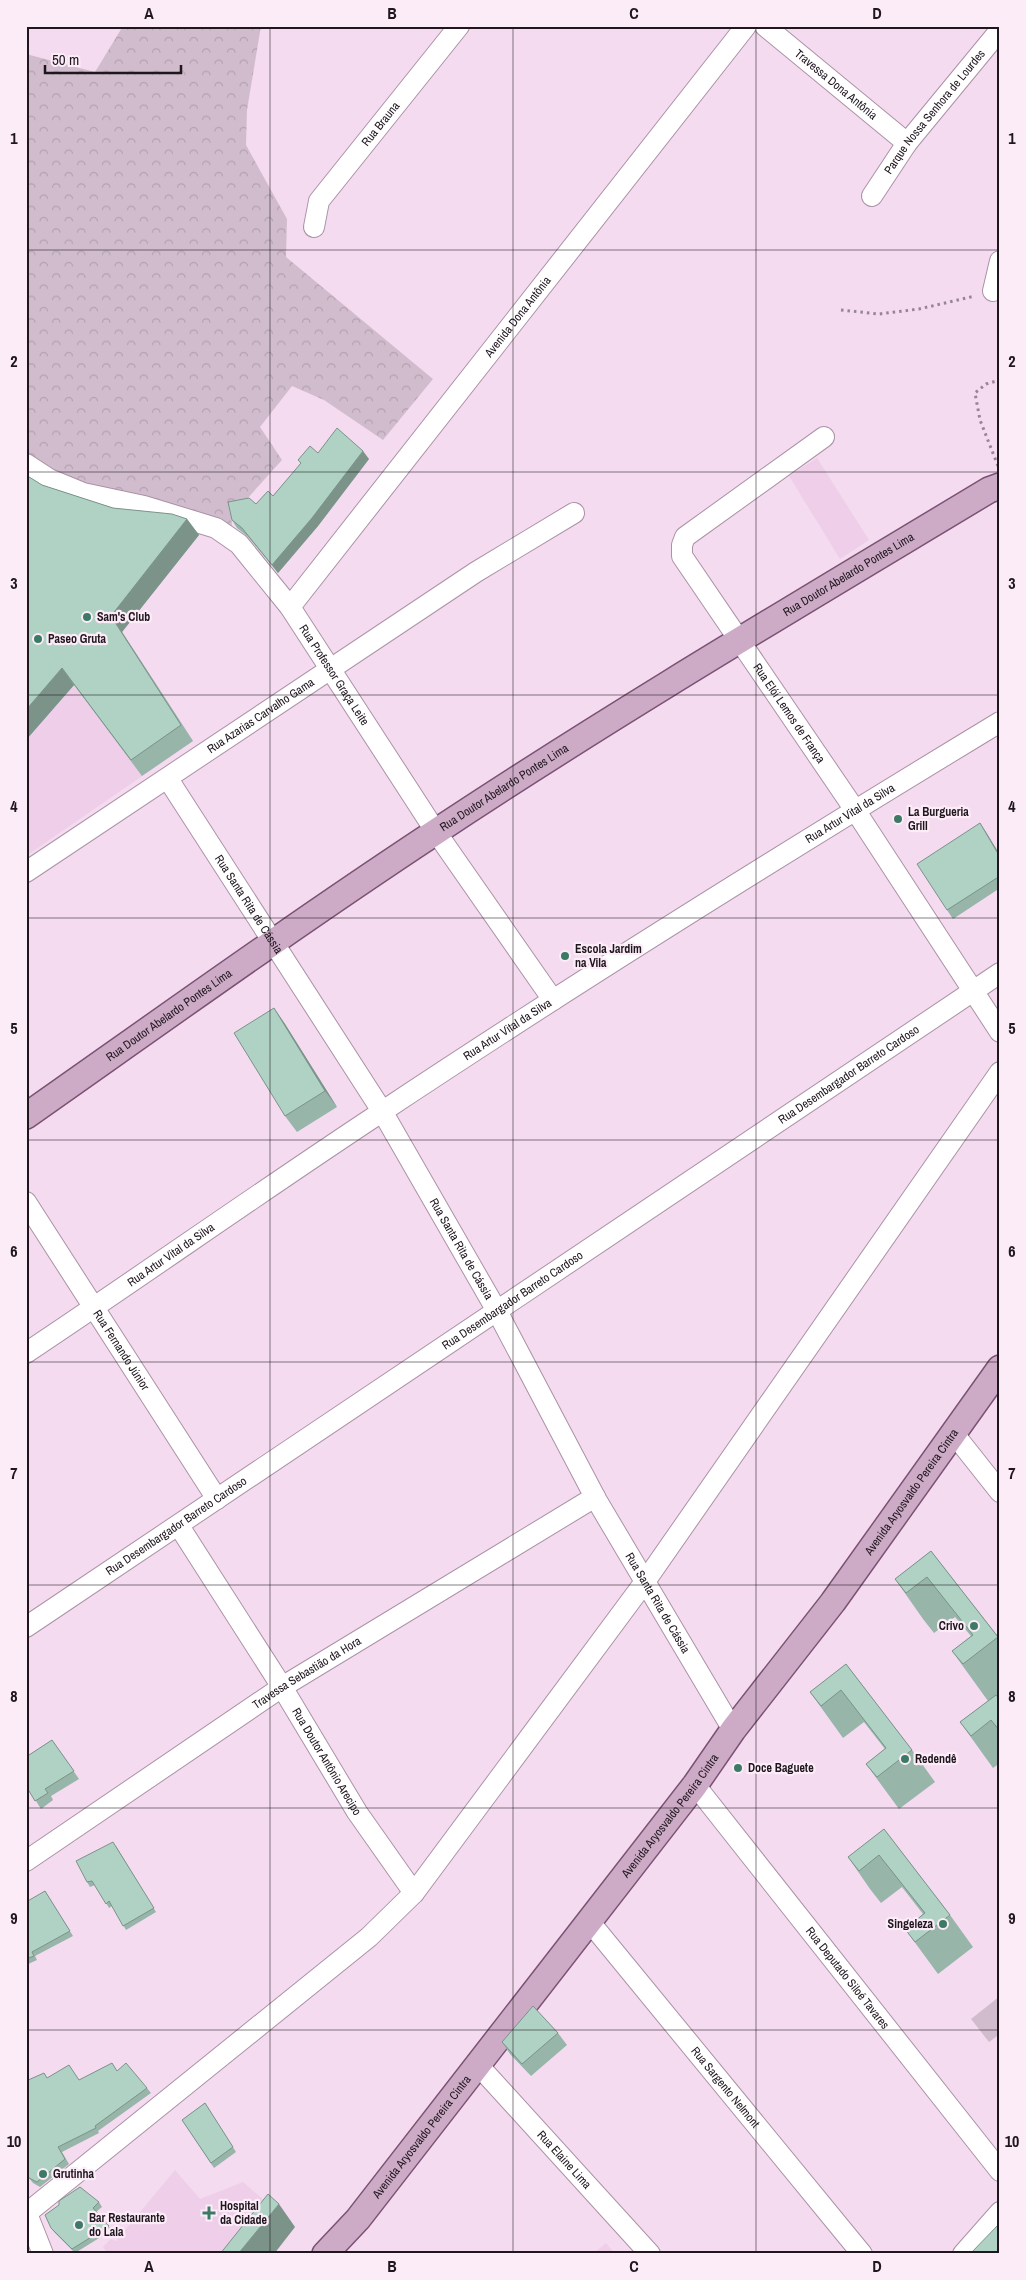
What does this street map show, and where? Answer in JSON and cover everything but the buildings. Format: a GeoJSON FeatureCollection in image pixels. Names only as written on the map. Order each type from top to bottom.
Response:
{"type":"FeatureCollection","features":[{"type":"Feature","properties":{"kind":"main road","name":"Rua Doutor Abelardo Pontes Lima"},"geometry":{"type":"LineString","coordinates":[[26,1116],[272,942],[436,832],[740,640],[989,490],[1000,486]]}},
{"type":"Feature","properties":{"kind":"main road","name":"Avenida Aryosvaldo Pereira Cintra"},"geometry":{"type":"LineString","coordinates":[[325,2254],[358,2219],[695,1785],[733,1730],[833,1602],[1000,1368]]}},
{"type":"Feature","properties":{"kind":"street","name":"Rua Brauna"},"geometry":{"type":"LineString","coordinates":[[314,227],[319,201],[459,26]]}},
{"type":"Feature","properties":{"kind":"street","name":"Avenida Dona Antônia"},"geometry":{"type":"LineString","coordinates":[[290,607],[746,26]]}},
{"type":"Feature","properties":{"kind":"street","name":"Travessa Dona Antônia"},"geometry":{"type":"LineString","coordinates":[[765,26],[907,143]]}},
{"type":"Feature","properties":{"kind":"street","name":"Parque Nossa Senhora de Lourdes"},"geometry":{"type":"LineString","coordinates":[[872,196],[907,143],[1000,30]]}},
{"type":"Feature","properties":{"kind":"street"},"geometry":{"type":"LineString","coordinates":[[993,291],[1000,262]]}},
{"type":"Feature","properties":{"kind":"street","name":"Rua Elói Lemos de França"},"geometry":{"type":"LineString","coordinates":[[824,437],[685,537],[682,545],[685,564],[740,640],[855,810],[971,991],[1000,1032]]}},
{"type":"Feature","properties":{"kind":"street","name":"Rua Professor Graça Leite"},"geometry":{"type":"LineString","coordinates":[[26,464],[49,479],[83,493],[185,517],[216,528],[239,544],[290,607],[436,832],[553,1000]]}},
{"type":"Feature","properties":{"kind":"street","name":"Rua Azarias Carvalho Gama"},"geometry":{"type":"LineString","coordinates":[[26,872],[476,572],[574,512]]}},
{"type":"Feature","properties":{"kind":"street","name":"Rua Artur Vital da Silva"},"geometry":{"type":"LineString","coordinates":[[26,1353],[382,1111],[553,1000],[855,810],[1000,722]]}},
{"type":"Feature","properties":{"kind":"street","name":"Rua Santa Rita de Cássia"},"geometry":{"type":"LineString","coordinates":[[168,779],[382,1111],[497,1311],[595,1496],[644,1583],[733,1730]]}},
{"type":"Feature","properties":{"kind":"street","name":"Rua Desembargador Barreto Cardoso"},"geometry":{"type":"LineString","coordinates":[[26,1627],[1000,973]]}},
{"type":"Feature","properties":{"kind":"street"},"geometry":{"type":"LineString","coordinates":[[43,2254],[27,2212],[369,1937],[414,1893],[644,1583],[1000,1072]]}},
{"type":"Feature","properties":{"kind":"street","name":"Rua Fernando Júnior"},"geometry":{"type":"LineString","coordinates":[[26,1202],[95,1307],[147,1393],[216,1499]]}},
{"type":"Feature","properties":{"kind":"street"},"geometry":{"type":"LineString","coordinates":[[954,1434],[1000,1492]]}},
{"type":"Feature","properties":{"kind":"street","name":"Travessa Sebastião da Hora"},"geometry":{"type":"LineString","coordinates":[[26,1861],[282,1687],[595,1496]]}},
{"type":"Feature","properties":{"kind":"street","name":"Rua Doutor Antônio Arecipo"},"geometry":{"type":"LineString","coordinates":[[179,1526],[282,1687],[357,1812],[414,1893]]}},
{"type":"Feature","properties":{"kind":"street","name":"Rua Deputado Siloé Tavares"},"geometry":{"type":"LineString","coordinates":[[695,1785],[1000,2171]]}},
{"type":"Feature","properties":{"kind":"street","name":"Rua Sargento Nelmont"},"geometry":{"type":"LineString","coordinates":[[589,1921],[862,2254]]}},
{"type":"Feature","properties":{"kind":"street","name":"Rua Elaine Lima"},"geometry":{"type":"LineString","coordinates":[[478,2065],[650,2254]]}},
{"type":"Feature","properties":{"kind":"street"},"geometry":{"type":"LineString","coordinates":[[963,2254],[1000,2212]]}},
{"type":"Feature","properties":{"kind":"path"},"geometry":{"type":"LineString","coordinates":[[841,310],[879,314],[919,309],[993,291]]}},
{"type":"Feature","properties":{"kind":"path"},"geometry":{"type":"LineString","coordinates":[[1000,380],[980,388],[975,393],[974,400],[1000,472]]}},
{"type":"Feature","properties":{"kind":"shaded area"},"geometry":{"type":"Polygon","coordinates":[[[817,458],[869,540],[840,559],[789,476],[817,458]]]}},
{"type":"Feature","properties":{"kind":"shaded area","name":"Sam's Club"},"geometry":{"type":"Polygon","coordinates":[[[26,484],[201,532],[122,632],[193,741],[26,856],[26,484]]]}},
{"type":"Feature","properties":{"kind":"shaded area","name":"Hospital da Cidade"},"geometry":{"type":"Polygon","coordinates":[[[175,2170],[200,2199],[243,2182],[295,2227],[274,2254],[108,2254],[103,2247],[111,2239],[116,2241],[175,2170]]]}},
{"type":"Feature","properties":{"kind":"shaded area"},"geometry":{"type":"Polygon","coordinates":[[[606,2243],[615,2254],[593,2254],[606,2243]]]}},
{"type":"Feature","properties":{"kind":"green space"},"geometry":{"type":"Polygon","coordinates":[[[123,26],[261,26],[247,110],[246,145],[287,219],[286,257],[433,379],[383,440],[324,400],[292,386],[260,427],[282,460],[246,500],[231,508],[232,528],[45,473],[26,456],[26,54],[95,72],[123,26]]]}},
{"type":"Feature","properties":{"kind":"green space"},"geometry":{"type":"Polygon","coordinates":[[[1000,1996],[1000,2034],[989,2042],[971,2019],[1000,1996]]]}},
{"type":"Feature","properties":{"kind":"place","name":"Sam's Club"},"geometry":{"type":"Point","coordinates":[87,617]}},
{"type":"Feature","properties":{"kind":"place","name":"Paseo Gruta"},"geometry":{"type":"Point","coordinates":[38,639]}},
{"type":"Feature","properties":{"kind":"place","name":"La Burgueria Grill"},"geometry":{"type":"Point","coordinates":[898,819]}},
{"type":"Feature","properties":{"kind":"place","name":"Escola Jardim na Vila"},"geometry":{"type":"Point","coordinates":[565,956]}},
{"type":"Feature","properties":{"kind":"place","name":"Crivo"},"geometry":{"type":"Point","coordinates":[974,1626]}},
{"type":"Feature","properties":{"kind":"place","name":"Redendê"},"geometry":{"type":"Point","coordinates":[905,1759]}},
{"type":"Feature","properties":{"kind":"place","name":"Doce Baguete"},"geometry":{"type":"Point","coordinates":[738,1768]}},
{"type":"Feature","properties":{"kind":"place","name":"Singeleza"},"geometry":{"type":"Point","coordinates":[943,1924]}},
{"type":"Feature","properties":{"kind":"place","name":"Grutinha"},"geometry":{"type":"Point","coordinates":[43,2174]}},
{"type":"Feature","properties":{"kind":"place","name":"Hospital da Cidade"},"geometry":{"type":"Point","coordinates":[209,2213]}},
{"type":"Feature","properties":{"kind":"place","name":"Bar Restaurante do Lala"},"geometry":{"type":"Point","coordinates":[79,2225]}}]}
